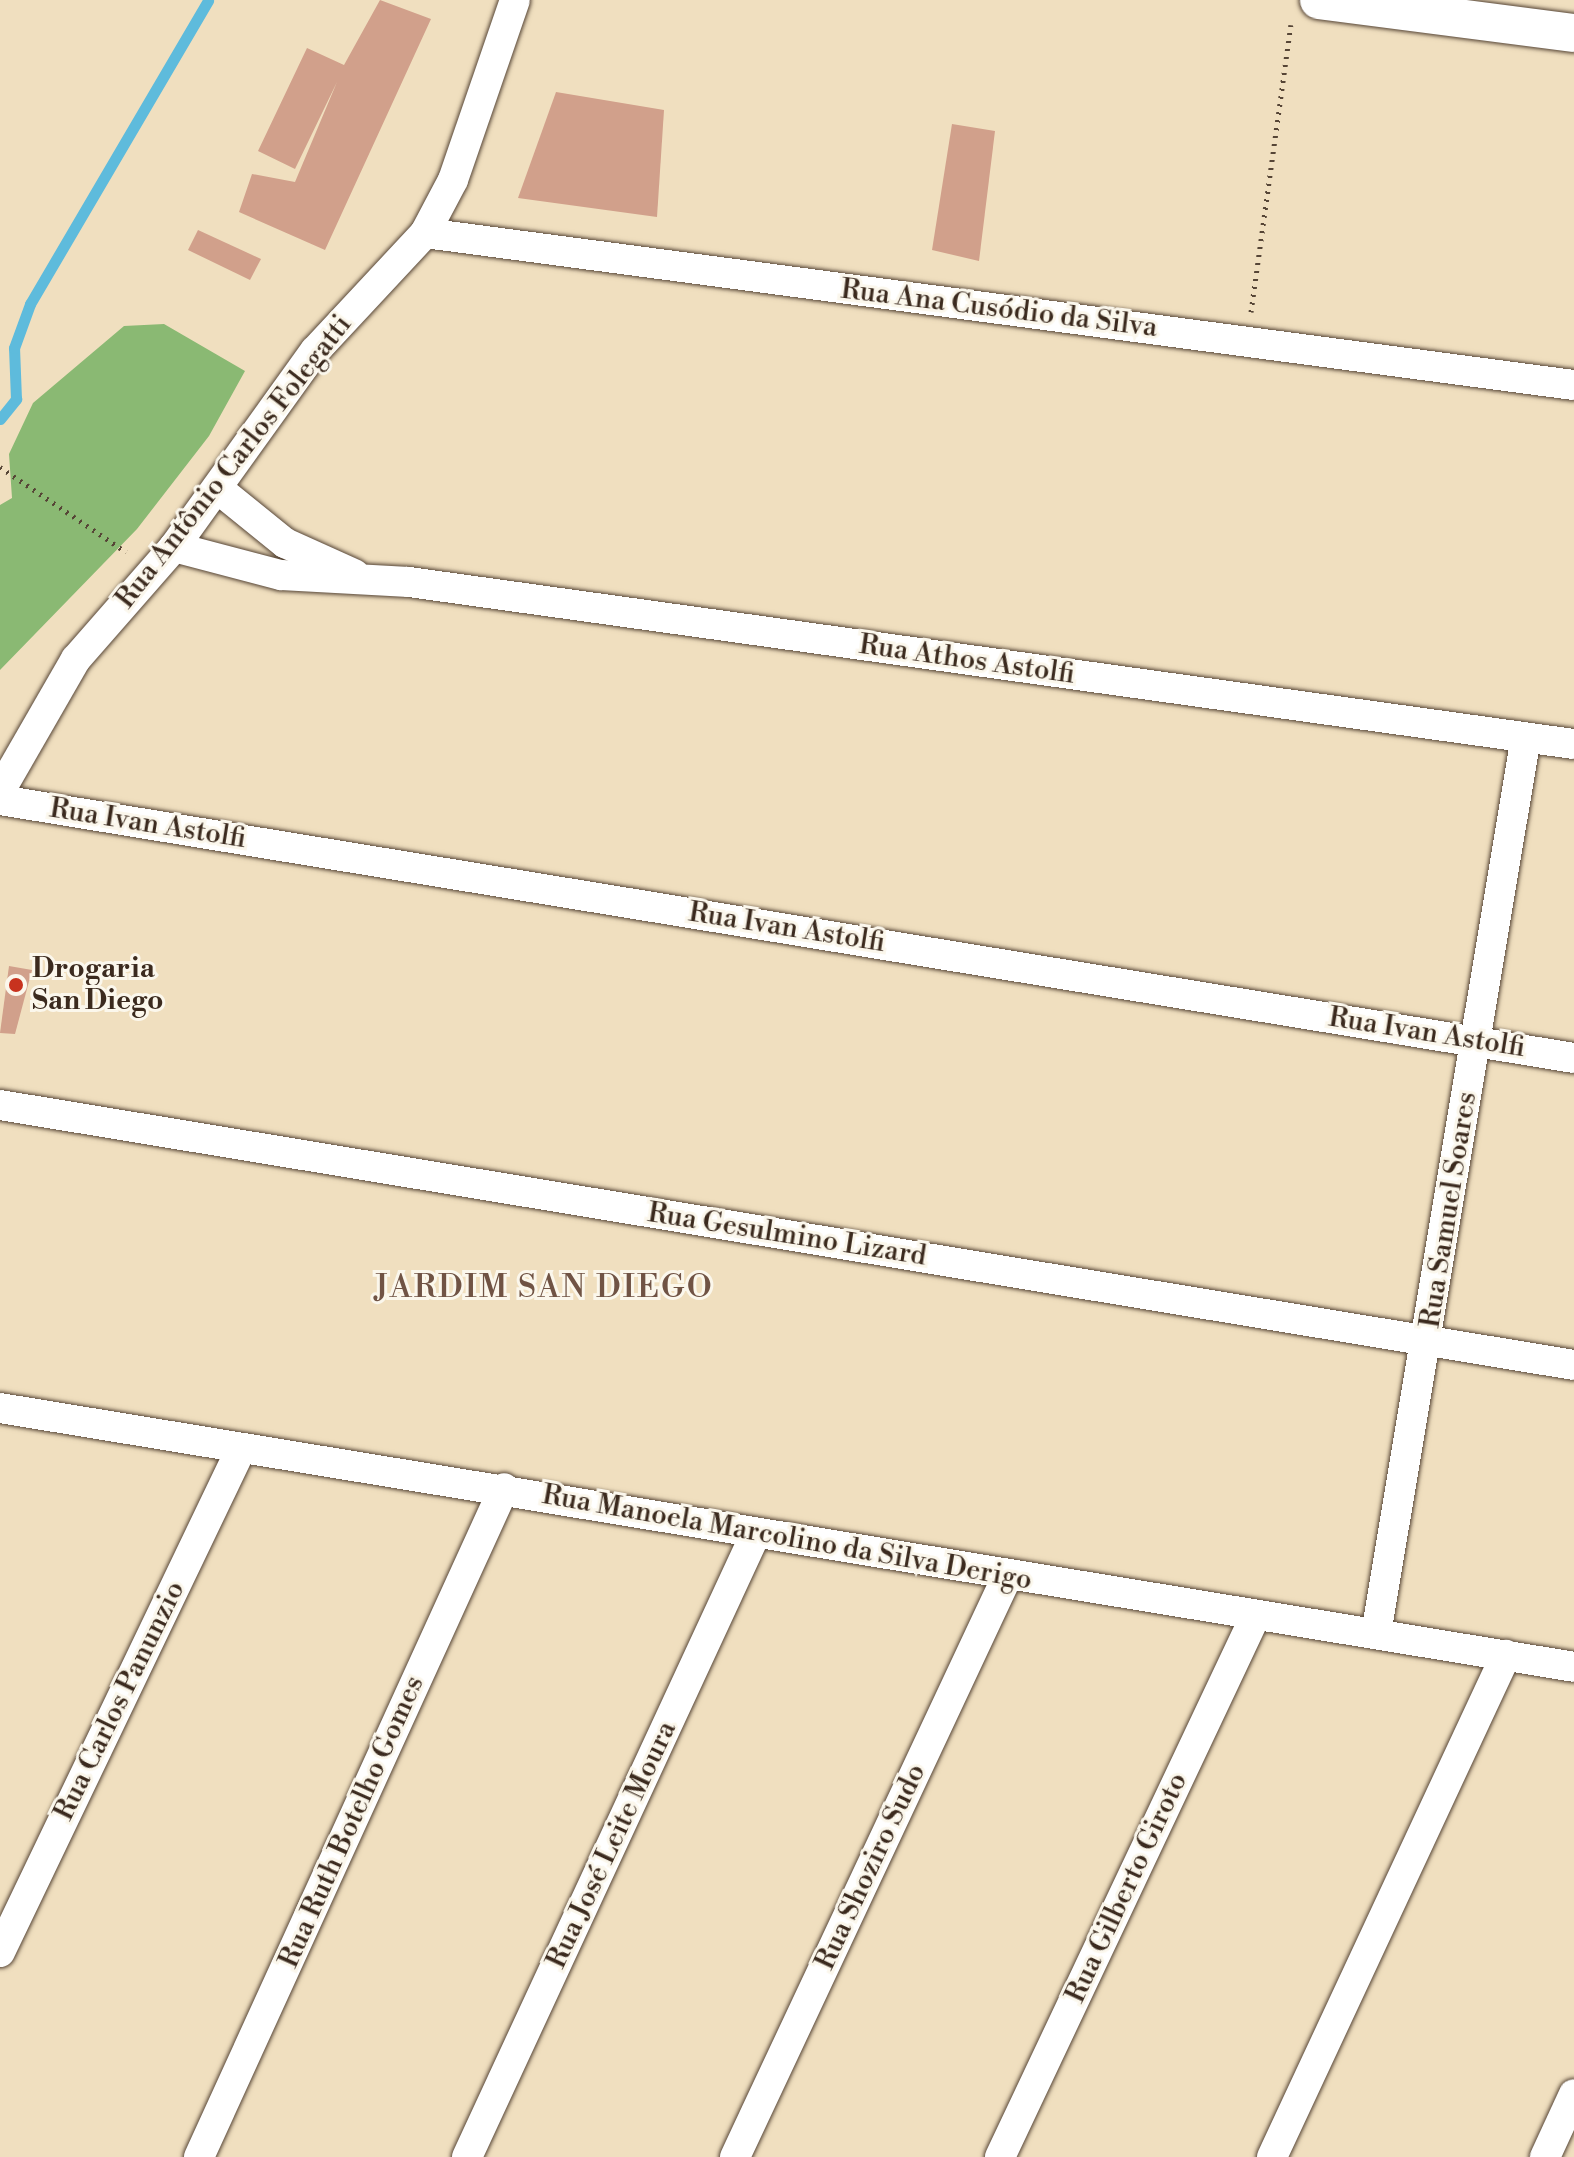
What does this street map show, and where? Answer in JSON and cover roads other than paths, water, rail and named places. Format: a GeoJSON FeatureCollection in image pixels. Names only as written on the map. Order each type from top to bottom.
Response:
{"type":"FeatureCollection","features":[{"type":"Feature","properties":{"kind":"street","name":"Rua Antônio Carlos Folegatti"},"geometry":{"type":"LineString","coordinates":[[0,791],[76,659],[174,547],[315,351],[425,233],[453,180],[515,0]]}},
{"type":"Feature","properties":{"kind":"street"},"geometry":{"type":"LineString","coordinates":[[1306,8],[1574,33]]}},
{"type":"Feature","properties":{"kind":"street","name":"Rua Ana Cusódio da Silva"},"geometry":{"type":"LineString","coordinates":[[425,233],[1574,385]]}},
{"type":"Feature","properties":{"kind":"street","name":"Rua Athos Astolfi"},"geometry":{"type":"LineString","coordinates":[[217,488],[285,543],[360,576]]}},
{"type":"Feature","properties":{"kind":"street","name":"Rua Athos Astolfi"},"geometry":{"type":"LineString","coordinates":[[174,547],[281,575],[360,576],[1574,744]]}},
{"type":"Feature","properties":{"kind":"street","name":"Rua Samuel Soares"},"geometry":{"type":"LineString","coordinates":[[1376,1634],[1429,1341],[1526,737]]}},
{"type":"Feature","properties":{"kind":"street","name":"Rua Ivan Astolfi"},"geometry":{"type":"LineString","coordinates":[[0,800],[1574,1058]]}},
{"type":"Feature","properties":{"kind":"street","name":"Rua Gesulmino Lizard"},"geometry":{"type":"LineString","coordinates":[[0,1105],[1574,1365]]}},
{"type":"Feature","properties":{"kind":"street","name":"Rua Manoela Marcolino da Silva Derigo"},"geometry":{"type":"LineString","coordinates":[[0,1408],[241,1449],[504,1488],[1254,1619],[1376,1634],[1574,1667]]}},
{"type":"Feature","properties":{"kind":"street","name":"Rua Carlos Panunzio"},"geometry":{"type":"LineString","coordinates":[[0,1952],[241,1449]]}},
{"type":"Feature","properties":{"kind":"street","name":"Rua Ruth Botelho Gomes"},"geometry":{"type":"LineString","coordinates":[[199,2157],[504,1488]]}},
{"type":"Feature","properties":{"kind":"street","name":"Rua José Leite Moura"},"geometry":{"type":"LineString","coordinates":[[467,2157],[756,1533]]}},
{"type":"Feature","properties":{"kind":"street","name":"Rua Shoziro Sudo"},"geometry":{"type":"LineString","coordinates":[[735,2157],[1007,1577]]}},
{"type":"Feature","properties":{"kind":"street","name":"Rua Gilberto Giroto"},"geometry":{"type":"LineString","coordinates":[[1000,2157],[1254,1619]]}},
{"type":"Feature","properties":{"kind":"street"},"geometry":{"type":"LineString","coordinates":[[1272,2157],[1506,1655]]}},
{"type":"Feature","properties":{"kind":"street"},"geometry":{"type":"LineString","coordinates":[[1545,2157],[1574,2094]]}},
{"type":"Feature","properties":{"kind":"waterway"},"geometry":{"type":"LineString","coordinates":[[0,419],[16,399],[14,348],[30,304],[208,0]]}},
{"type":"Feature","properties":{"kind":"place","name":"Drogaria San Diego"},"geometry":{"type":"Point","coordinates":[16,985]}},
{"type":"Feature","properties":{"kind":"district","name":"JARDIM SAN DIEGO"},"geometry":{"type":"Point","coordinates":[544,1287]}}]}
